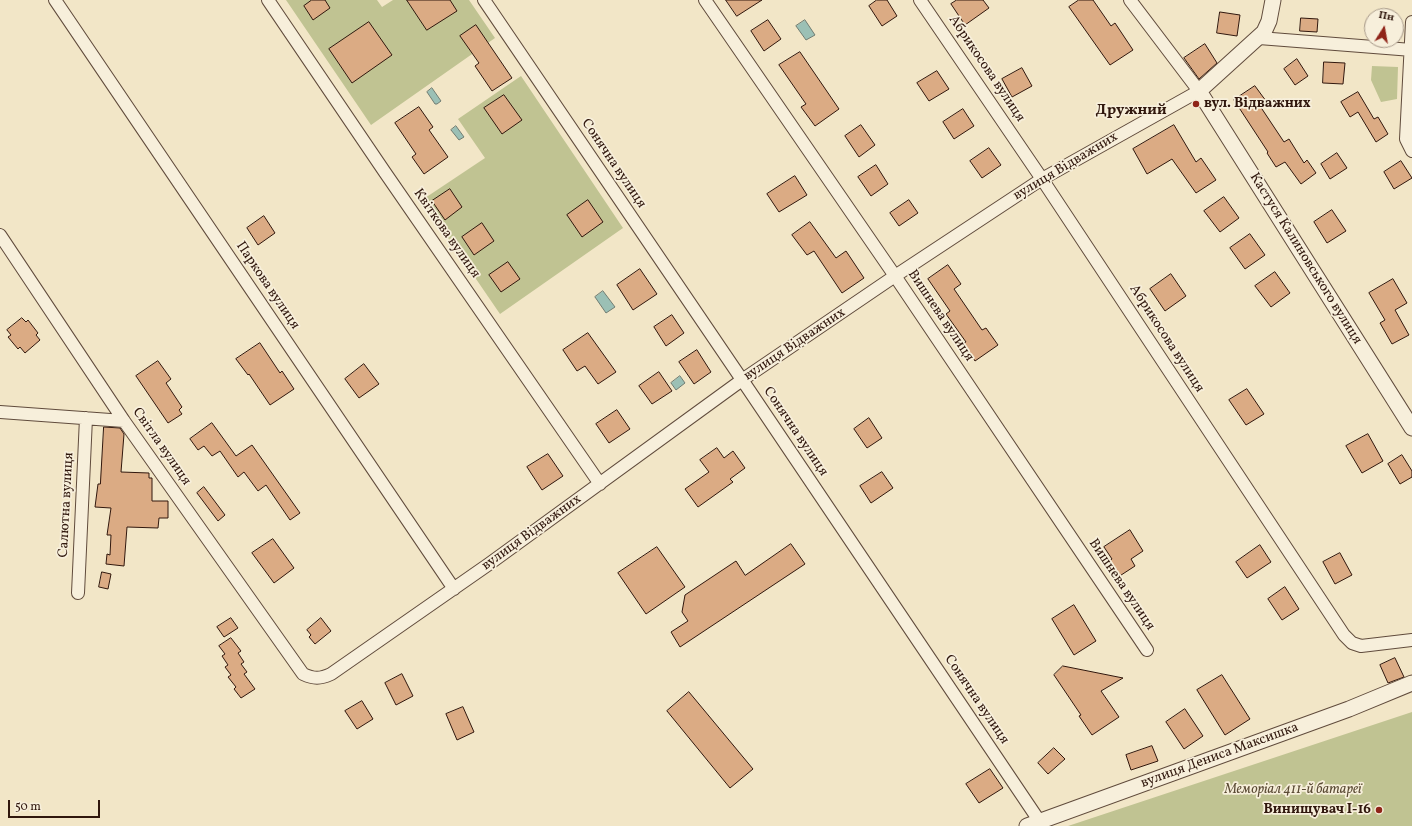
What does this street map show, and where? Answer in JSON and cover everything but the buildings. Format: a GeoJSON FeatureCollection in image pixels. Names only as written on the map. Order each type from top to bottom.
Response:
{"type":"FeatureCollection","features":[{"type":"Feature","properties":{"kind":"street","name":"Паркова вулиця"},"geometry":{"type":"LineString","coordinates":[[55,0],[454,589]]}},
{"type":"Feature","properties":{"kind":"street","name":"Квіткова вулиця"},"geometry":{"type":"LineString","coordinates":[[268,0],[600,484]]}},
{"type":"Feature","properties":{"kind":"street","name":"Сонячна вулиця"},"geometry":{"type":"LineString","coordinates":[[484,0],[742,380],[1034,824]]}},
{"type":"Feature","properties":{"kind":"street","name":"Вишнева вулиця"},"geometry":{"type":"LineString","coordinates":[[705,0],[895,276],[1147,650]]}},
{"type":"Feature","properties":{"kind":"street","name":"Абрикосова вулиця"},"geometry":{"type":"LineString","coordinates":[[920,0],[1042,179],[1344,635],[1352,643],[1361,646],[1412,640]]}},
{"type":"Feature","properties":{"kind":"street"},"geometry":{"type":"LineString","coordinates":[[1130,0],[1199,91]]}},
{"type":"Feature","properties":{"kind":"street","name":"вулиця Відважних"},"geometry":{"type":"LineString","coordinates":[[303,674],[312,678],[324,678],[331,674],[454,589],[742,380],[895,276],[1042,179],[1199,91],[1264,32],[1269,21],[1272,0]]}},
{"type":"Feature","properties":{"kind":"street"},"geometry":{"type":"LineString","coordinates":[[1412,22],[1406,139],[1412,151]]}},
{"type":"Feature","properties":{"kind":"street"},"geometry":{"type":"LineString","coordinates":[[1259,38],[1411,50]]}},
{"type":"Feature","properties":{"kind":"street","name":"Кастуся Калиновського вулиця"},"geometry":{"type":"LineString","coordinates":[[1199,91],[1412,428]]}},
{"type":"Feature","properties":{"kind":"street","name":"Світла вулиця"},"geometry":{"type":"LineString","coordinates":[[0,235],[124,421],[303,674]]}},
{"type":"Feature","properties":{"kind":"street"},"geometry":{"type":"LineString","coordinates":[[0,412],[124,421]]}},
{"type":"Feature","properties":{"kind":"street","name":"Салютна вулиця"},"geometry":{"type":"LineString","coordinates":[[78,594],[86,418]]}},
{"type":"Feature","properties":{"kind":"street","name":"вулиця Дениса Максишка"},"geometry":{"type":"LineString","coordinates":[[1034,824],[1349,709],[1412,683]]}},
{"type":"Feature","properties":{"kind":"green space"},"geometry":{"type":"Polygon","coordinates":[[[286,0],[377,0],[382,7],[393,0],[469,0],[495,38],[371,125],[286,0]]]}},
{"type":"Feature","properties":{"kind":"green space"},"geometry":{"type":"Polygon","coordinates":[[[1372,66],[1398,67],[1397,99],[1381,102],[1371,80],[1372,66]]]}},
{"type":"Feature","properties":{"kind":"green space"},"geometry":{"type":"Polygon","coordinates":[[[521,76],[623,228],[500,314],[422,200],[485,158],[458,119],[521,76]]]}},
{"type":"Feature","properties":{"kind":"green space","name":"Меморіал 411-й батареї"},"geometry":{"type":"Polygon","coordinates":[[[1412,712],[1412,826],[1068,826],[1412,712]]]}},
{"type":"Feature","properties":{"kind":"water"},"geometry":{"type":"Polygon","coordinates":[[[805,20],[815,35],[806,40],[796,26],[805,20]]]}},
{"type":"Feature","properties":{"kind":"water"},"geometry":{"type":"Polygon","coordinates":[[[432,88],[441,101],[437,104],[435,104],[427,92],[432,88]]]}},
{"type":"Feature","properties":{"kind":"water"},"geometry":{"type":"Polygon","coordinates":[[[456,126],[464,137],[459,140],[451,130],[456,126]]]}},
{"type":"Feature","properties":{"kind":"water"},"geometry":{"type":"Polygon","coordinates":[[[603,291],[615,307],[606,313],[595,297],[603,291]]]}},
{"type":"Feature","properties":{"kind":"water"},"geometry":{"type":"Polygon","coordinates":[[[680,376],[685,383],[676,390],[671,383],[680,376]]]}},
{"type":"Feature","properties":{"kind":"place","name":"вул. Відважних"},"geometry":{"type":"Point","coordinates":[1196,104]}},
{"type":"Feature","properties":{"kind":"place","name":"Винищувач І-16"},"geometry":{"type":"Point","coordinates":[1379,810]}},
{"type":"Feature","properties":{"kind":"district","name":"Дружний"},"geometry":{"type":"Point","coordinates":[1131,111]}}]}
